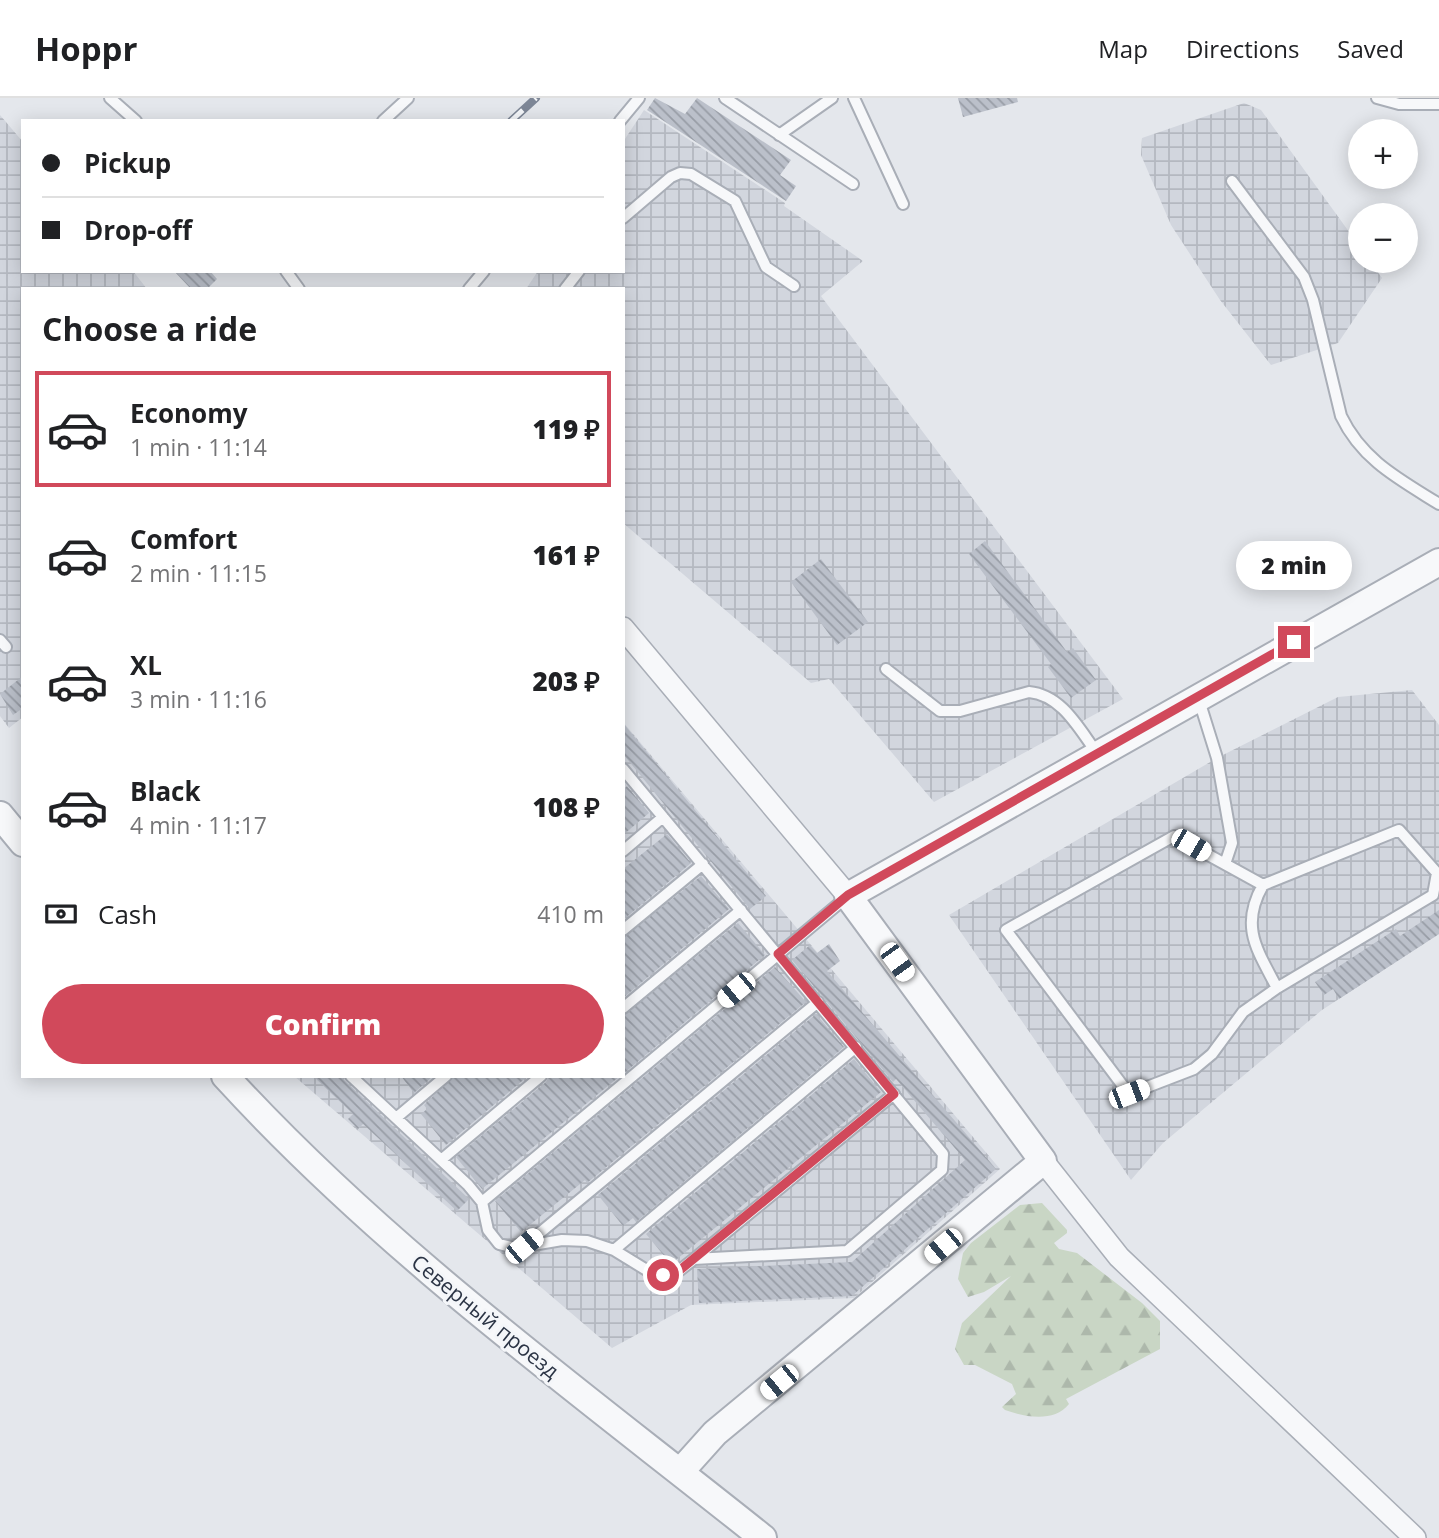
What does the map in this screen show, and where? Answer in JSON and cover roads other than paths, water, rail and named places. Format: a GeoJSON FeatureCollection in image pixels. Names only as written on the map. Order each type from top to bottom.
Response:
{"type":"FeatureCollection","features":[{"type":"Feature","properties":{"kind":"street"},"geometry":{"type":"LineString","coordinates":[[848,895],[1439,562]]}},
{"type":"Feature","properties":{"kind":"street"},"geometry":{"type":"LineString","coordinates":[[625,630],[848,895],[1043,1161],[1119,1256],[1415,1538]]}},
{"type":"Feature","properties":{"kind":"street"},"geometry":{"type":"LineString","coordinates":[[0,815],[21,841]]}},
{"type":"Feature","properties":{"kind":"street","name":"Северный проезд"},"geometry":{"type":"LineString","coordinates":[[227,1078],[385,1236],[763,1538]]}},
{"type":"Feature","properties":{"kind":"street"},"geometry":{"type":"LineString","coordinates":[[680,1472],[715,1433],[1043,1161]]}},
{"type":"Feature","properties":{"kind":"lane"},"geometry":{"type":"LineString","coordinates":[[110,98],[134,119]]}},
{"type":"Feature","properties":{"kind":"lane"},"geometry":{"type":"LineString","coordinates":[[385,119],[408,98]]}},
{"type":"Feature","properties":{"kind":"lane"},"geometry":{"type":"LineString","coordinates":[[622,119],[639,98]]}},
{"type":"Feature","properties":{"kind":"lane"},"geometry":{"type":"LineString","coordinates":[[725,98],[853,184]]}},
{"type":"Feature","properties":{"kind":"lane"},"geometry":{"type":"LineString","coordinates":[[779,135],[832,98]]}},
{"type":"Feature","properties":{"kind":"lane"},"geometry":{"type":"LineString","coordinates":[[869,98],[855,100],[903,204]]}},
{"type":"Feature","properties":{"kind":"lane"},"geometry":{"type":"LineString","coordinates":[[1377,98],[1399,104],[1439,104]]}},
{"type":"Feature","properties":{"kind":"lane"},"geometry":{"type":"LineString","coordinates":[[625,216],[671,177],[680,173],[703,179],[734,201],[766,267],[794,286]]}},
{"type":"Feature","properties":{"kind":"lane"},"geometry":{"type":"LineString","coordinates":[[1232,181],[1304,277],[1313,300],[1341,415],[1348,431],[1376,464],[1439,504]]}},
{"type":"Feature","properties":{"kind":"lane"},"geometry":{"type":"LineString","coordinates":[[471,287],[482,273]]}},
{"type":"Feature","properties":{"kind":"lane"},"geometry":{"type":"LineString","coordinates":[[567,287],[577,273]]}},
{"type":"Feature","properties":{"kind":"lane"},"geometry":{"type":"LineString","coordinates":[[886,669],[940,711],[960,711],[1029,692],[1040,693],[1066,712],[1097,753]]}},
{"type":"Feature","properties":{"kind":"lane"},"geometry":{"type":"LineString","coordinates":[[1198,696],[1217,758],[1232,843],[1225,864]]}},
{"type":"Feature","properties":{"kind":"lane"},"geometry":{"type":"LineString","coordinates":[[625,772],[943,1154],[944,1163],[937,1175],[854,1247],[839,1253],[694,1259]]}},
{"type":"Feature","properties":{"kind":"lane"},"geometry":{"type":"LineString","coordinates":[[625,848],[663,817]]}},
{"type":"Feature","properties":{"kind":"lane"},"geometry":{"type":"LineString","coordinates":[[1263,885],[1174,836],[1006,930],[1129,1094],[1194,1069],[1217,1048],[1243,1012],[1277,988],[1433,895],[1437,873],[1399,830],[1263,885],[1256,896],[1250,931],[1256,951],[1277,988]]}},
{"type":"Feature","properties":{"kind":"lane"},"geometry":{"type":"LineString","coordinates":[[625,928],[703,864]]}},
{"type":"Feature","properties":{"kind":"lane"},"geometry":{"type":"LineString","coordinates":[[482,1202],[848,895]]}},
{"type":"Feature","properties":{"kind":"lane"},"geometry":{"type":"LineString","coordinates":[[625,1006],[741,910]]}},
{"type":"Feature","properties":{"kind":"lane"},"geometry":{"type":"LineString","coordinates":[[524,1246],[818,1002]]}},
{"type":"Feature","properties":{"kind":"lane"},"geometry":{"type":"LineString","coordinates":[[614,1250],[856,1047]]}},
{"type":"Feature","properties":{"kind":"lane"},"geometry":{"type":"LineString","coordinates":[[353,1078],[482,1202],[484,1218],[493,1238],[508,1247],[574,1239],[614,1250],[641,1269],[663,1275],[680,1270],[894,1094]]}},
{"type":"Feature","properties":{"kind":"lane"},"geometry":{"type":"LineString","coordinates":[[396,1118],[444,1078]]}},
{"type":"Feature","properties":{"kind":"lane"},"geometry":{"type":"LineString","coordinates":[[441,1160],[539,1078]]}},
{"type":"Feature","properties":{"kind":"railway"},"geometry":{"type":"LineString","coordinates":[[513,119],[536,98]]}}]}
